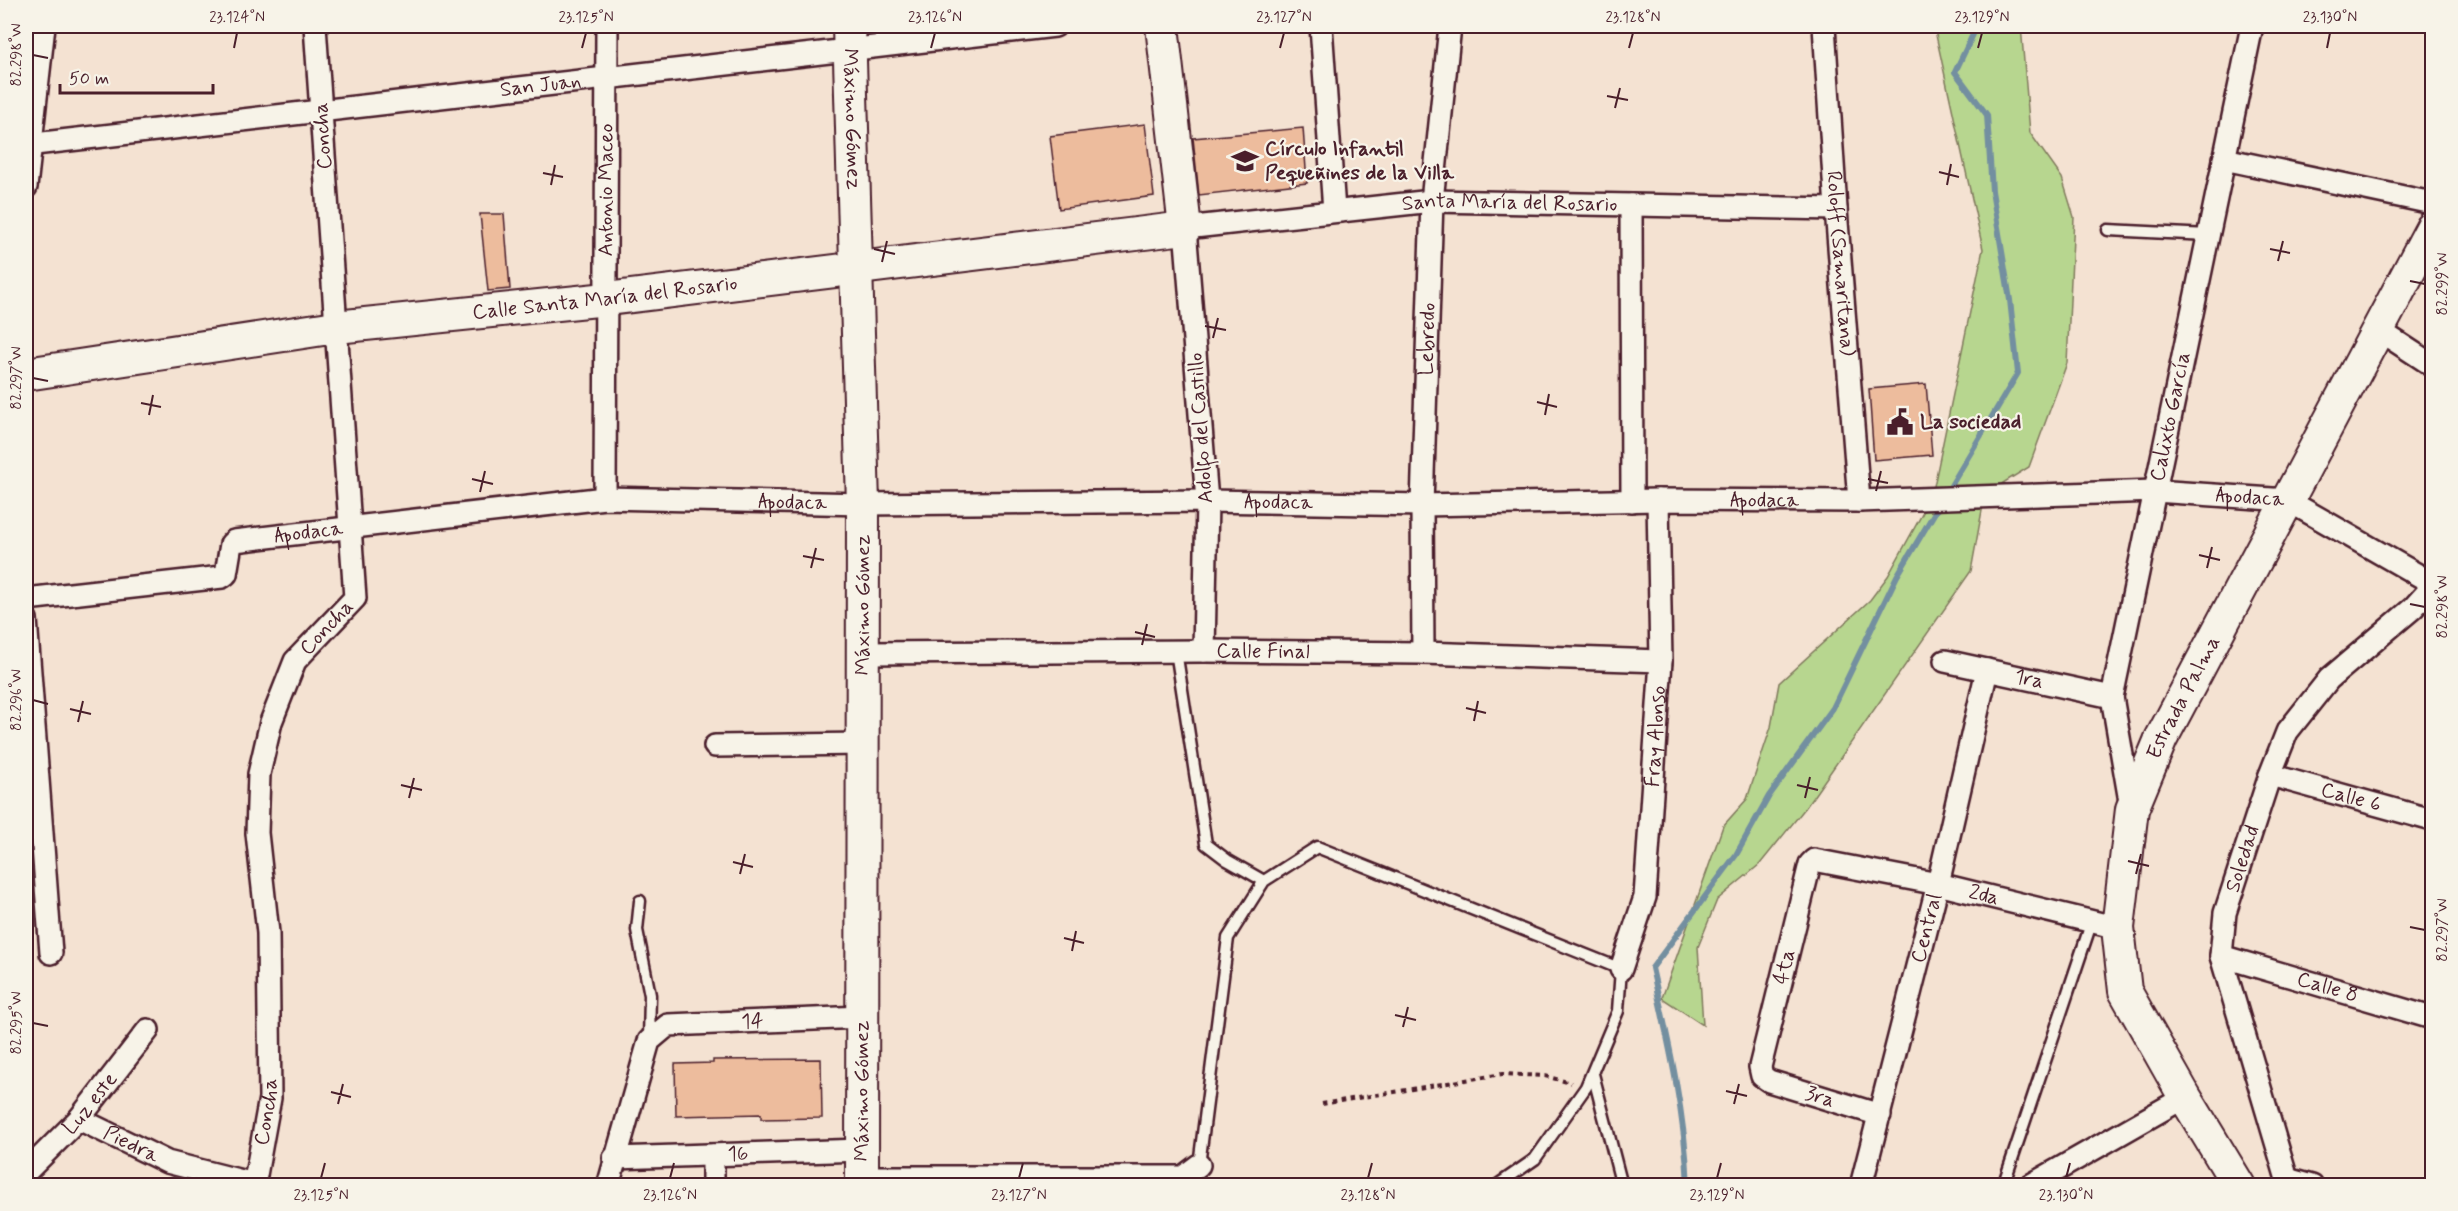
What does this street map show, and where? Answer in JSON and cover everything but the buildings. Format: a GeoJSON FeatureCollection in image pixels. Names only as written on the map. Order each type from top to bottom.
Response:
{"type":"FeatureCollection","features":[{"type":"Feature","properties":{"kind":"street"},"geometry":{"type":"LineString","coordinates":[[26,187],[27,145],[44,26]]}},
{"type":"Feature","properties":{"kind":"street","name":"Concha"},"geometry":{"type":"LineString","coordinates":[[254,1185],[270,1098],[268,933],[257,833],[259,774],[271,722],[295,661],[354,600],[315,26]]}},
{"type":"Feature","properties":{"kind":"street","name":"Antonio Maceo"},"geometry":{"type":"LineString","coordinates":[[605,498],[607,26]]}},
{"type":"Feature","properties":{"kind":"street","name":"San Juan"},"geometry":{"type":"LineString","coordinates":[[27,145],[607,77],[850,37],[1055,26]]}},
{"type":"Feature","properties":{"kind":"street","name":"Adolfo del Castillo"},"geometry":{"type":"LineString","coordinates":[[1162,26],[1185,228],[1207,501],[1204,651]]}},
{"type":"Feature","properties":{"kind":"street"},"geometry":{"type":"LineString","coordinates":[[1321,26],[1334,211]]}},
{"type":"Feature","properties":{"kind":"street","name":"Lebredo"},"geometry":{"type":"LineString","coordinates":[[1423,654],[1422,505],[1432,201],[1450,26]]}},
{"type":"Feature","properties":{"kind":"street","name":"Roloff (Samaritana)"},"geometry":{"type":"LineString","coordinates":[[1824,26],[1859,501]]}},
{"type":"Feature","properties":{"kind":"street","name":"Calixto García"},"geometry":{"type":"LineString","coordinates":[[2132,809],[2112,697],[2252,26]]}},
{"type":"Feature","properties":{"kind":"street","name":"Máximo Gómez"},"geometry":{"type":"LineString","coordinates":[[850,37],[863,504],[862,1171]]}},
{"type":"Feature","properties":{"kind":"street"},"geometry":{"type":"LineString","coordinates":[[2224,159],[2433,203]]}},
{"type":"Feature","properties":{"kind":"street","name":"Santa María del Rosario"},"geometry":{"type":"LineString","coordinates":[[1185,228],[1432,201],[1836,209]]}},
{"type":"Feature","properties":{"kind":"street"},"geometry":{"type":"LineString","coordinates":[[1631,205],[1632,501]]}},
{"type":"Feature","properties":{"kind":"street","name":"Calle Santa María del Rosario"},"geometry":{"type":"LineString","coordinates":[[26,374],[336,327],[607,299],[1185,228]]}},
{"type":"Feature","properties":{"kind":"street","name":"Estrada Palma"},"geometry":{"type":"LineString","coordinates":[[2239,1185],[2185,1097],[2125,991],[2105,925],[2132,809],[2161,739],[2377,329],[2433,228]]}},
{"type":"Feature","properties":{"kind":"street"},"geometry":{"type":"LineString","coordinates":[[2377,329],[2433,365]]}},
{"type":"Feature","properties":{"kind":"street","name":"Apodaca"},"geometry":{"type":"LineString","coordinates":[[26,599],[222,577],[226,574],[231,544],[234,541],[605,498],[863,504],[1207,501],[1422,505],[1658,500],[1859,501],[2155,491],[2287,500],[2433,585]]}},
{"type":"Feature","properties":{"kind":"street","name":"Fray Alonso"},"geometry":{"type":"LineString","coordinates":[[1621,969],[1645,897],[1661,661],[1658,500]]}},
{"type":"Feature","properties":{"kind":"street","name":"Soledad"},"geometry":{"type":"LineString","coordinates":[[2288,1182],[2221,956],[2225,913],[2270,775],[2288,732],[2329,679],[2423,611],[2433,585]]}},
{"type":"Feature","properties":{"kind":"street"},"geometry":{"type":"LineString","coordinates":[[26,619],[33,810],[51,953]]}},
{"type":"Feature","properties":{"kind":"street","name":"Calle Final"},"geometry":{"type":"LineString","coordinates":[[864,653],[1204,651],[1661,661]]}},
{"type":"Feature","properties":{"kind":"street","name":"1ra"},"geometry":{"type":"LineString","coordinates":[[1945,661],[2112,697]]}},
{"type":"Feature","properties":{"kind":"street","name":"Central"},"geometry":{"type":"LineString","coordinates":[[1861,1185],[1938,884],[1987,670]]}},
{"type":"Feature","properties":{"kind":"street"},"geometry":{"type":"LineString","coordinates":[[715,746],[863,744]]}},
{"type":"Feature","properties":{"kind":"street","name":"Calle 6"},"geometry":{"type":"LineString","coordinates":[[2270,775],[2433,820]]}},
{"type":"Feature","properties":{"kind":"street","name":"2da"},"geometry":{"type":"LineString","coordinates":[[1814,860],[1938,884],[2105,925]]}},
{"type":"Feature","properties":{"kind":"street","name":"4ta"},"geometry":{"type":"LineString","coordinates":[[1762,1076],[1760,1067],[1810,864],[1814,860]]}},
{"type":"Feature","properties":{"kind":"street","name":"Calle 8"},"geometry":{"type":"LineString","coordinates":[[2221,956],[2433,1018]]}},
{"type":"Feature","properties":{"kind":"street","name":"14"},"geometry":{"type":"LineString","coordinates":[[649,1041],[668,1025],[862,1017]]}},
{"type":"Feature","properties":{"kind":"street","name":"Luz este"},"geometry":{"type":"LineString","coordinates":[[26,1172],[79,1119],[148,1030]]}},
{"type":"Feature","properties":{"kind":"street"},"geometry":{"type":"LineString","coordinates":[[608,1185],[649,1041]]}},
{"type":"Feature","properties":{"kind":"street","name":"3ra"},"geometry":{"type":"LineString","coordinates":[[1762,1076],[1769,1081],[1880,1115]]}},
{"type":"Feature","properties":{"kind":"street"},"geometry":{"type":"LineString","coordinates":[[2030,1185],[2185,1097]]}},
{"type":"Feature","properties":{"kind":"street","name":"Piedra"},"geometry":{"type":"LineString","coordinates":[[79,1119],[167,1162],[254,1185]]}},
{"type":"Feature","properties":{"kind":"street"},"geometry":{"type":"LineString","coordinates":[[713,1155],[713,1185]]}},
{"type":"Feature","properties":{"kind":"street","name":"16"},"geometry":{"type":"LineString","coordinates":[[614,1158],[713,1155],[862,1171],[1183,1177],[1199,1165]]}},
{"type":"Feature","properties":{"kind":"street"},"geometry":{"type":"LineString","coordinates":[[2288,1182],[2312,1185]]}},
{"type":"Feature","properties":{"kind":"lane"},"geometry":{"type":"LineString","coordinates":[[2108,230],[2208,235]]}},
{"type":"Feature","properties":{"kind":"lane"},"geometry":{"type":"LineString","coordinates":[[1176,651],[1206,844],[1227,860],[1264,881]]}},
{"type":"Feature","properties":{"kind":"lane"},"geometry":{"type":"LineString","coordinates":[[1199,1165],[1228,938],[1264,881],[1317,847],[1621,969],[1618,1011],[1586,1087],[1535,1159],[1496,1185]]}},
{"type":"Feature","properties":{"kind":"lane"},"geometry":{"type":"LineString","coordinates":[[640,901],[637,930],[650,995],[649,1041]]}},
{"type":"Feature","properties":{"kind":"lane"},"geometry":{"type":"LineString","coordinates":[[2003,1185],[2105,925]]}},
{"type":"Feature","properties":{"kind":"lane"},"geometry":{"type":"LineString","coordinates":[[1593,1074],[1622,1185]]}},
{"type":"Feature","properties":{"kind":"path"},"geometry":{"type":"LineString","coordinates":[[1323,1104],[1502,1074],[1545,1076],[1586,1087]]}},
{"type":"Feature","properties":{"kind":"green space"},"geometry":{"type":"Polygon","coordinates":[[[1934,26],[2021,26],[2030,133],[2062,178],[2074,217],[2067,363],[2029,467],[1985,494],[1971,571],[1806,807],[1760,864],[1717,900],[1698,947],[1703,1025],[1662,998],[1723,826],[1747,799],[1771,727],[1779,683],[1870,600],[1888,576],[1932,496],[1983,249],[1934,26]]]}},
{"type":"Feature","properties":{"kind":"waterway"},"geometry":{"type":"LineString","coordinates":[[1946,494],[2018,373],[2010,300],[1992,191],[1987,115],[1955,72],[1977,26]]}},
{"type":"Feature","properties":{"kind":"waterway"},"geometry":{"type":"LineString","coordinates":[[1688,1186],[1680,1103],[1652,968],[1736,855],[1769,796],[1833,708],[1897,576],[1941,502]]}},
{"type":"Feature","properties":{"kind":"place","name":"Círculo Infantil Pequeñines de la Villa"},"geometry":{"type":"Point","coordinates":[1245,161]}},
{"type":"Feature","properties":{"kind":"place","name":"La sociedad"},"geometry":{"type":"Point","coordinates":[1900,422]}}]}
